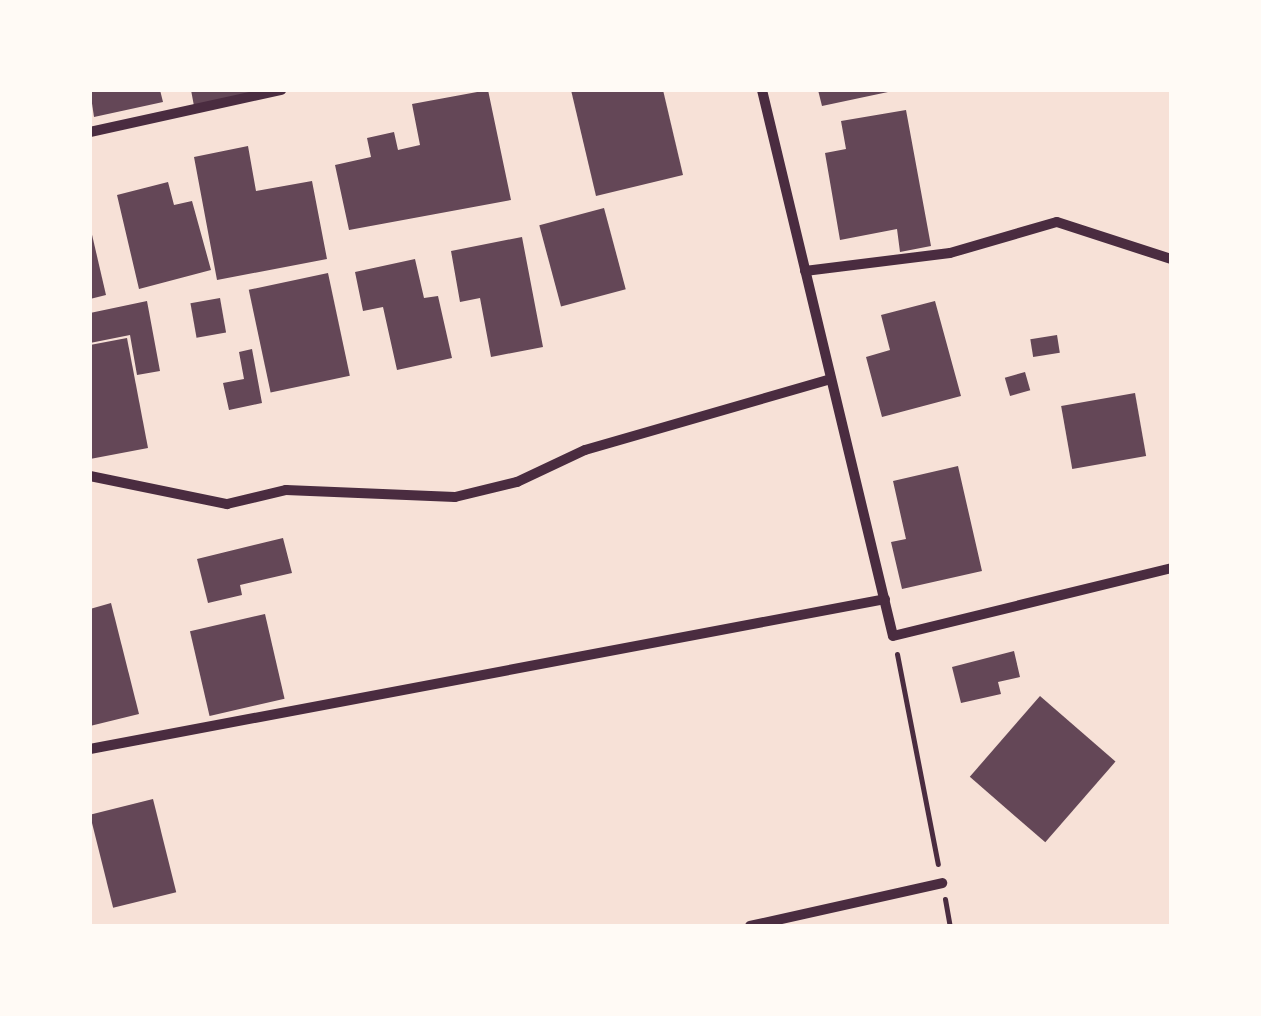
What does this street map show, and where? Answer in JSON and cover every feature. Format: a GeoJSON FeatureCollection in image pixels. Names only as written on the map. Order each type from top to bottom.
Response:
{"type":"FeatureCollection","features":[{"type":"Feature","properties":{"kind":"street"},"geometry":{"type":"LineString","coordinates":[[90,132],[281,90]]}},
{"type":"Feature","properties":{"kind":"street"},"geometry":{"type":"LineString","coordinates":[[762,90],[893,636],[1171,568]]}},
{"type":"Feature","properties":{"kind":"street"},"geometry":{"type":"LineString","coordinates":[[805,271],[950,253],[1057,222],[1171,259]]}},
{"type":"Feature","properties":{"kind":"street"},"geometry":{"type":"LineString","coordinates":[[90,476],[227,504],[286,490],[455,498],[517,482],[584,450],[832,379]]}},
{"type":"Feature","properties":{"kind":"street"},"geometry":{"type":"LineString","coordinates":[[90,749],[885,599]]}},
{"type":"Feature","properties":{"kind":"street"},"geometry":{"type":"LineString","coordinates":[[750,926],[942,883]]}},
{"type":"Feature","properties":{"kind":"path"},"geometry":{"type":"LineString","coordinates":[[893,636],[950,926]]}},
{"type":"Feature","properties":{"kind":"building"},"geometry":{"type":"Polygon","coordinates":[[[90,90],[160,90],[163,102],[94,117],[90,90]]]}},
{"type":"Feature","properties":{"kind":"building"},"geometry":{"type":"Polygon","coordinates":[[[191,90],[261,90],[194,106],[191,90]]]}},
{"type":"Feature","properties":{"kind":"building"},"geometry":{"type":"Polygon","coordinates":[[[488,90],[511,200],[349,230],[335,165],[371,157],[367,138],[394,132],[398,150],[420,145],[412,104],[488,90]]]}},
{"type":"Feature","properties":{"kind":"building"},"geometry":{"type":"Polygon","coordinates":[[[571,90],[663,90],[683,175],[596,196],[571,90]]]}},
{"type":"Feature","properties":{"kind":"building"},"geometry":{"type":"Polygon","coordinates":[[[818,90],[888,90],[888,92],[822,106],[818,90]]]}},
{"type":"Feature","properties":{"kind":"building"},"geometry":{"type":"Polygon","coordinates":[[[906,110],[931,246],[900,252],[897,229],[840,240],[825,153],[846,149],[841,121],[906,110]]]}},
{"type":"Feature","properties":{"kind":"building"},"geometry":{"type":"Polygon","coordinates":[[[248,146],[256,191],[312,181],[327,259],[217,280],[194,157],[248,146]]]}},
{"type":"Feature","properties":{"kind":"building"},"geometry":{"type":"Polygon","coordinates":[[[168,182],[174,205],[192,201],[211,270],[139,289],[117,195],[168,182]]]}},
{"type":"Feature","properties":{"kind":"building"},"geometry":{"type":"Polygon","coordinates":[[[604,208],[626,289],[561,306],[539,225],[604,208]]]}},
{"type":"Feature","properties":{"kind":"building"},"geometry":{"type":"Polygon","coordinates":[[[90,226],[106,295],[90,299],[90,226]]]}},
{"type":"Feature","properties":{"kind":"building"},"geometry":{"type":"Polygon","coordinates":[[[522,237],[543,347],[491,357],[480,298],[460,302],[451,251],[522,237]]]}},
{"type":"Feature","properties":{"kind":"building"},"geometry":{"type":"Polygon","coordinates":[[[415,259],[424,298],[438,296],[452,358],[397,370],[383,307],[363,311],[355,272],[415,259]]]}},
{"type":"Feature","properties":{"kind":"building"},"geometry":{"type":"Polygon","coordinates":[[[328,273],[350,376],[271,393],[249,290],[328,273]]]}},
{"type":"Feature","properties":{"kind":"building"},"geometry":{"type":"Polygon","coordinates":[[[220,298],[226,332],[197,338],[190,303],[220,298]]]}},
{"type":"Feature","properties":{"kind":"building"},"geometry":{"type":"Polygon","coordinates":[[[147,301],[160,371],[137,375],[130,335],[90,343],[90,313],[147,301]]]}},
{"type":"Feature","properties":{"kind":"building"},"geometry":{"type":"Polygon","coordinates":[[[935,301],[961,396],[882,417],[866,357],[890,350],[881,315],[935,301]]]}},
{"type":"Feature","properties":{"kind":"building"},"geometry":{"type":"Polygon","coordinates":[[[1057,335],[1060,353],[1033,357],[1030,339],[1057,335]]]}},
{"type":"Feature","properties":{"kind":"building"},"geometry":{"type":"Polygon","coordinates":[[[127,338],[148,448],[90,459],[90,345],[127,338]]]}},
{"type":"Feature","properties":{"kind":"building"},"geometry":{"type":"Polygon","coordinates":[[[252,349],[262,403],[229,410],[223,383],[244,379],[239,352],[252,349]]]}},
{"type":"Feature","properties":{"kind":"building"},"geometry":{"type":"Polygon","coordinates":[[[1025,372],[1030,390],[1010,396],[1005,378],[1025,372]]]}},
{"type":"Feature","properties":{"kind":"building"},"geometry":{"type":"Polygon","coordinates":[[[1135,393],[1146,456],[1072,469],[1061,406],[1135,393]]]}},
{"type":"Feature","properties":{"kind":"building"},"geometry":{"type":"Polygon","coordinates":[[[958,466],[982,571],[902,589],[891,542],[906,539],[893,481],[958,466]]]}},
{"type":"Feature","properties":{"kind":"building"},"geometry":{"type":"Polygon","coordinates":[[[283,538],[292,573],[240,585],[242,595],[208,603],[197,559],[283,538]]]}},
{"type":"Feature","properties":{"kind":"building"},"geometry":{"type":"Polygon","coordinates":[[[111,603],[139,714],[90,726],[90,609],[111,603]]]}},
{"type":"Feature","properties":{"kind":"building"},"geometry":{"type":"Polygon","coordinates":[[[265,614],[285,699],[210,716],[190,631],[265,614]]]}},
{"type":"Feature","properties":{"kind":"building"},"geometry":{"type":"Polygon","coordinates":[[[1014,651],[1020,677],[998,682],[1001,694],[961,703],[952,667],[1014,651]]]}},
{"type":"Feature","properties":{"kind":"building"},"geometry":{"type":"Polygon","coordinates":[[[1040,696],[1115,762],[1045,842],[970,777],[1040,696]]]}},
{"type":"Feature","properties":{"kind":"building"},"geometry":{"type":"Polygon","coordinates":[[[153,799],[176,892],[113,908],[90,815],[153,799]]]}}]}
